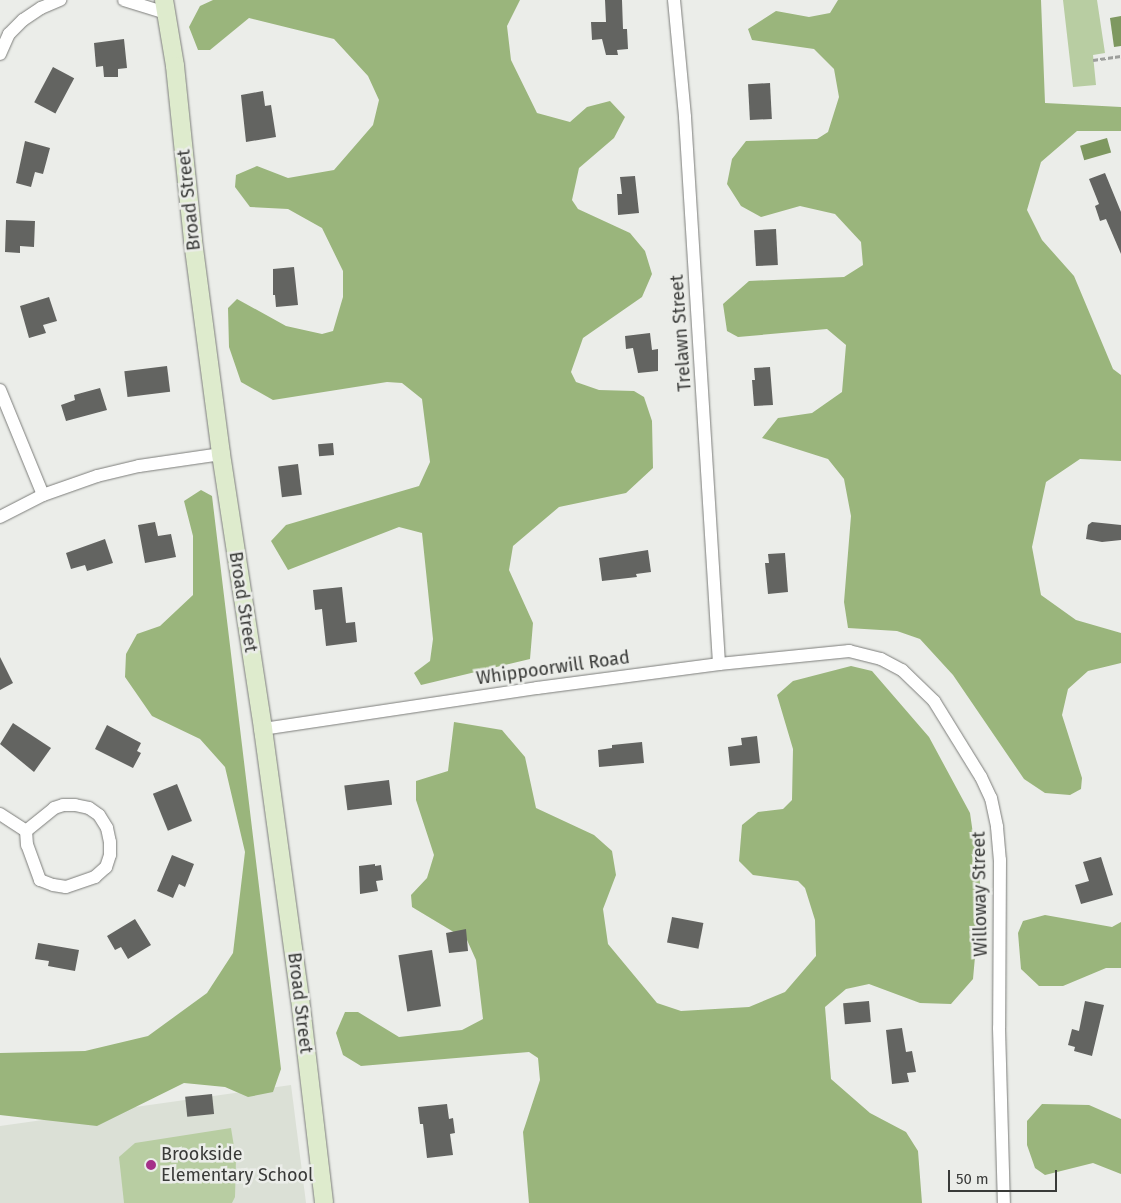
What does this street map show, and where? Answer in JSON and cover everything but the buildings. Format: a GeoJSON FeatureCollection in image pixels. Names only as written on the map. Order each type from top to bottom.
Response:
{"type":"FeatureCollection","features":[{"type":"Feature","properties":{"kind":"street"},"geometry":{"type":"LineString","coordinates":[[0,54],[9,34],[23,20],[41,8],[60,0]]}},
{"type":"Feature","properties":{"kind":"street"},"geometry":{"type":"LineString","coordinates":[[124,0],[165,6]]}},
{"type":"Feature","properties":{"kind":"street","name":"Trelawn Street"},"geometry":{"type":"LineString","coordinates":[[674,0],[685,117],[720,664]]}},
{"type":"Feature","properties":{"kind":"street","name":"Broad Street"},"geometry":{"type":"LineString","coordinates":[[165,6],[175,66],[193,241],[220,454],[263,729],[300,998],[324,1203]]}},
{"type":"Feature","properties":{"kind":"street"},"geometry":{"type":"LineString","coordinates":[[0,390],[43,495]]}},
{"type":"Feature","properties":{"kind":"street"},"geometry":{"type":"LineString","coordinates":[[0,517],[43,495],[96,476],[139,466],[220,454]]}},
{"type":"Feature","properties":{"kind":"street","name":"Whippoorwill Road"},"geometry":{"type":"LineString","coordinates":[[263,729],[544,687],[720,664],[849,651]]}},
{"type":"Feature","properties":{"kind":"street","name":"Willoway Street"},"geometry":{"type":"LineString","coordinates":[[849,651],[881,659],[902,670],[934,701],[981,777],[991,798],[997,827],[1000,860],[999,1028],[1004,1203]]}},
{"type":"Feature","properties":{"kind":"street"},"geometry":{"type":"LineString","coordinates":[[63,804],[75,804],[89,808],[99,815],[107,828],[110,855],[106,867],[95,877],[66,887],[40,880],[27,845],[26,831],[54,808],[63,804]]}},
{"type":"Feature","properties":{"kind":"street"},"geometry":{"type":"LineString","coordinates":[[0,814],[26,831]]}},
{"type":"Feature","properties":{"kind":"path"},"geometry":{"type":"LineString","coordinates":[[1094,60],[1121,56]]}},
{"type":"Feature","properties":{"kind":"shaded area"},"geometry":{"type":"Polygon","coordinates":[[[213,0],[520,0],[507,26],[511,60],[537,113],[570,122],[587,107],[610,101],[625,117],[614,138],[579,168],[572,200],[578,209],[630,233],[645,251],[652,274],[642,297],[583,338],[571,372],[576,382],[599,390],[634,391],[644,397],[652,421],[653,468],[626,493],[559,507],[513,546],[509,570],[533,623],[530,659],[421,685],[414,673],[430,661],[433,639],[422,533],[399,527],[288,570],[271,541],[286,525],[419,486],[430,462],[422,399],[402,383],[387,382],[273,400],[241,382],[229,347],[228,308],[237,299],[286,326],[322,334],[333,331],[343,297],[343,271],[322,228],[288,209],[250,207],[235,187],[236,175],[257,166],[288,178],[334,170],[373,125],[379,100],[368,76],[334,39],[249,18],[210,50],[198,50],[189,27],[200,6],[213,0]]]}},
{"type":"Feature","properties":{"kind":"shaded area"},"geometry":{"type":"Polygon","coordinates":[[[838,0],[1041,0],[1045,103],[1121,107],[1121,131],[1077,131],[1041,162],[1027,210],[1042,240],[1074,276],[1113,369],[1121,375],[1121,461],[1080,459],[1046,482],[1032,547],[1041,595],[1076,620],[1121,633],[1121,663],[1088,671],[1068,689],[1062,715],[1082,778],[1081,789],[1070,795],[1045,793],[1024,779],[953,675],[920,639],[897,631],[848,628],[844,602],[851,516],[844,479],[828,459],[762,438],[778,418],[812,413],[842,392],[846,345],[827,329],[738,337],[727,331],[723,304],[749,281],[844,277],[863,265],[861,242],[835,214],[800,206],[761,217],[741,206],[727,184],[732,159],[746,141],[817,139],[828,132],[839,97],[834,69],[814,49],[752,40],[748,29],[776,11],[809,17],[830,13],[838,0]]]}},
{"type":"Feature","properties":{"kind":"shaded area"},"geometry":{"type":"Polygon","coordinates":[[[1063,0],[1097,0],[1105,53],[1093,55],[1096,85],[1073,87],[1063,0]]]}},
{"type":"Feature","properties":{"kind":"shaded area"},"geometry":{"type":"Polygon","coordinates":[[[1121,16],[1121,46],[1114,47],[1110,18],[1121,16]]]}},
{"type":"Feature","properties":{"kind":"shaded area"},"geometry":{"type":"Polygon","coordinates":[[[1107,138],[1111,152],[1084,160],[1080,146],[1107,138]]]}},
{"type":"Feature","properties":{"kind":"shaded area"},"geometry":{"type":"Polygon","coordinates":[[[201,490],[212,496],[281,1069],[273,1092],[248,1097],[225,1087],[184,1083],[97,1126],[0,1115],[0,1053],[85,1051],[148,1036],[207,993],[233,953],[245,852],[225,767],[200,739],[152,716],[125,677],[126,654],[137,634],[160,626],[193,595],[193,536],[184,501],[201,490]]]}},
{"type":"Feature","properties":{"kind":"shaded area"},"geometry":{"type":"Polygon","coordinates":[[[851,666],[872,671],[929,737],[970,813],[981,890],[973,979],[951,1004],[920,1003],[869,984],[846,989],[825,1007],[831,1079],[870,1113],[906,1132],[918,1151],[922,1203],[529,1203],[523,1132],[540,1080],[538,1058],[529,1052],[361,1066],[343,1055],[336,1033],[345,1012],[358,1012],[399,1037],[462,1030],[483,1019],[476,960],[467,940],[412,907],[411,895],[427,878],[434,855],[416,800],[416,781],[448,771],[454,722],[502,730],[525,757],[536,808],[594,835],[612,851],[616,875],[603,909],[608,944],[657,1003],[681,1011],[749,1007],[785,992],[816,956],[815,920],[805,888],[798,881],[753,875],[739,861],[742,825],[758,812],[783,809],[792,800],[793,749],[777,695],[793,681],[851,666]]]}},
{"type":"Feature","properties":{"kind":"shaded area"},"geometry":{"type":"Polygon","coordinates":[[[1045,915],[1112,927],[1121,922],[1121,968],[1106,968],[1063,986],[1039,986],[1021,969],[1018,933],[1023,921],[1045,915]]]}},
{"type":"Feature","properties":{"kind":"shaded area","name":"Brookside Elementary School"},"geometry":{"type":"Polygon","coordinates":[[[291,1085],[306,1203],[0,1203],[0,1126],[291,1085]]]}},
{"type":"Feature","properties":{"kind":"shaded area"},"geometry":{"type":"Polygon","coordinates":[[[1042,1104],[1089,1105],[1121,1119],[1121,1174],[1093,1163],[1045,1175],[1035,1168],[1027,1145],[1027,1121],[1042,1104]]]}},
{"type":"Feature","properties":{"kind":"shaded area"},"geometry":{"type":"Polygon","coordinates":[[[231,1128],[236,1159],[235,1197],[232,1203],[124,1203],[119,1157],[135,1143],[231,1128]]]}},
{"type":"Feature","properties":{"kind":"place","name":"Brookside Elementary School"},"geometry":{"type":"Point","coordinates":[151,1165]}}]}
